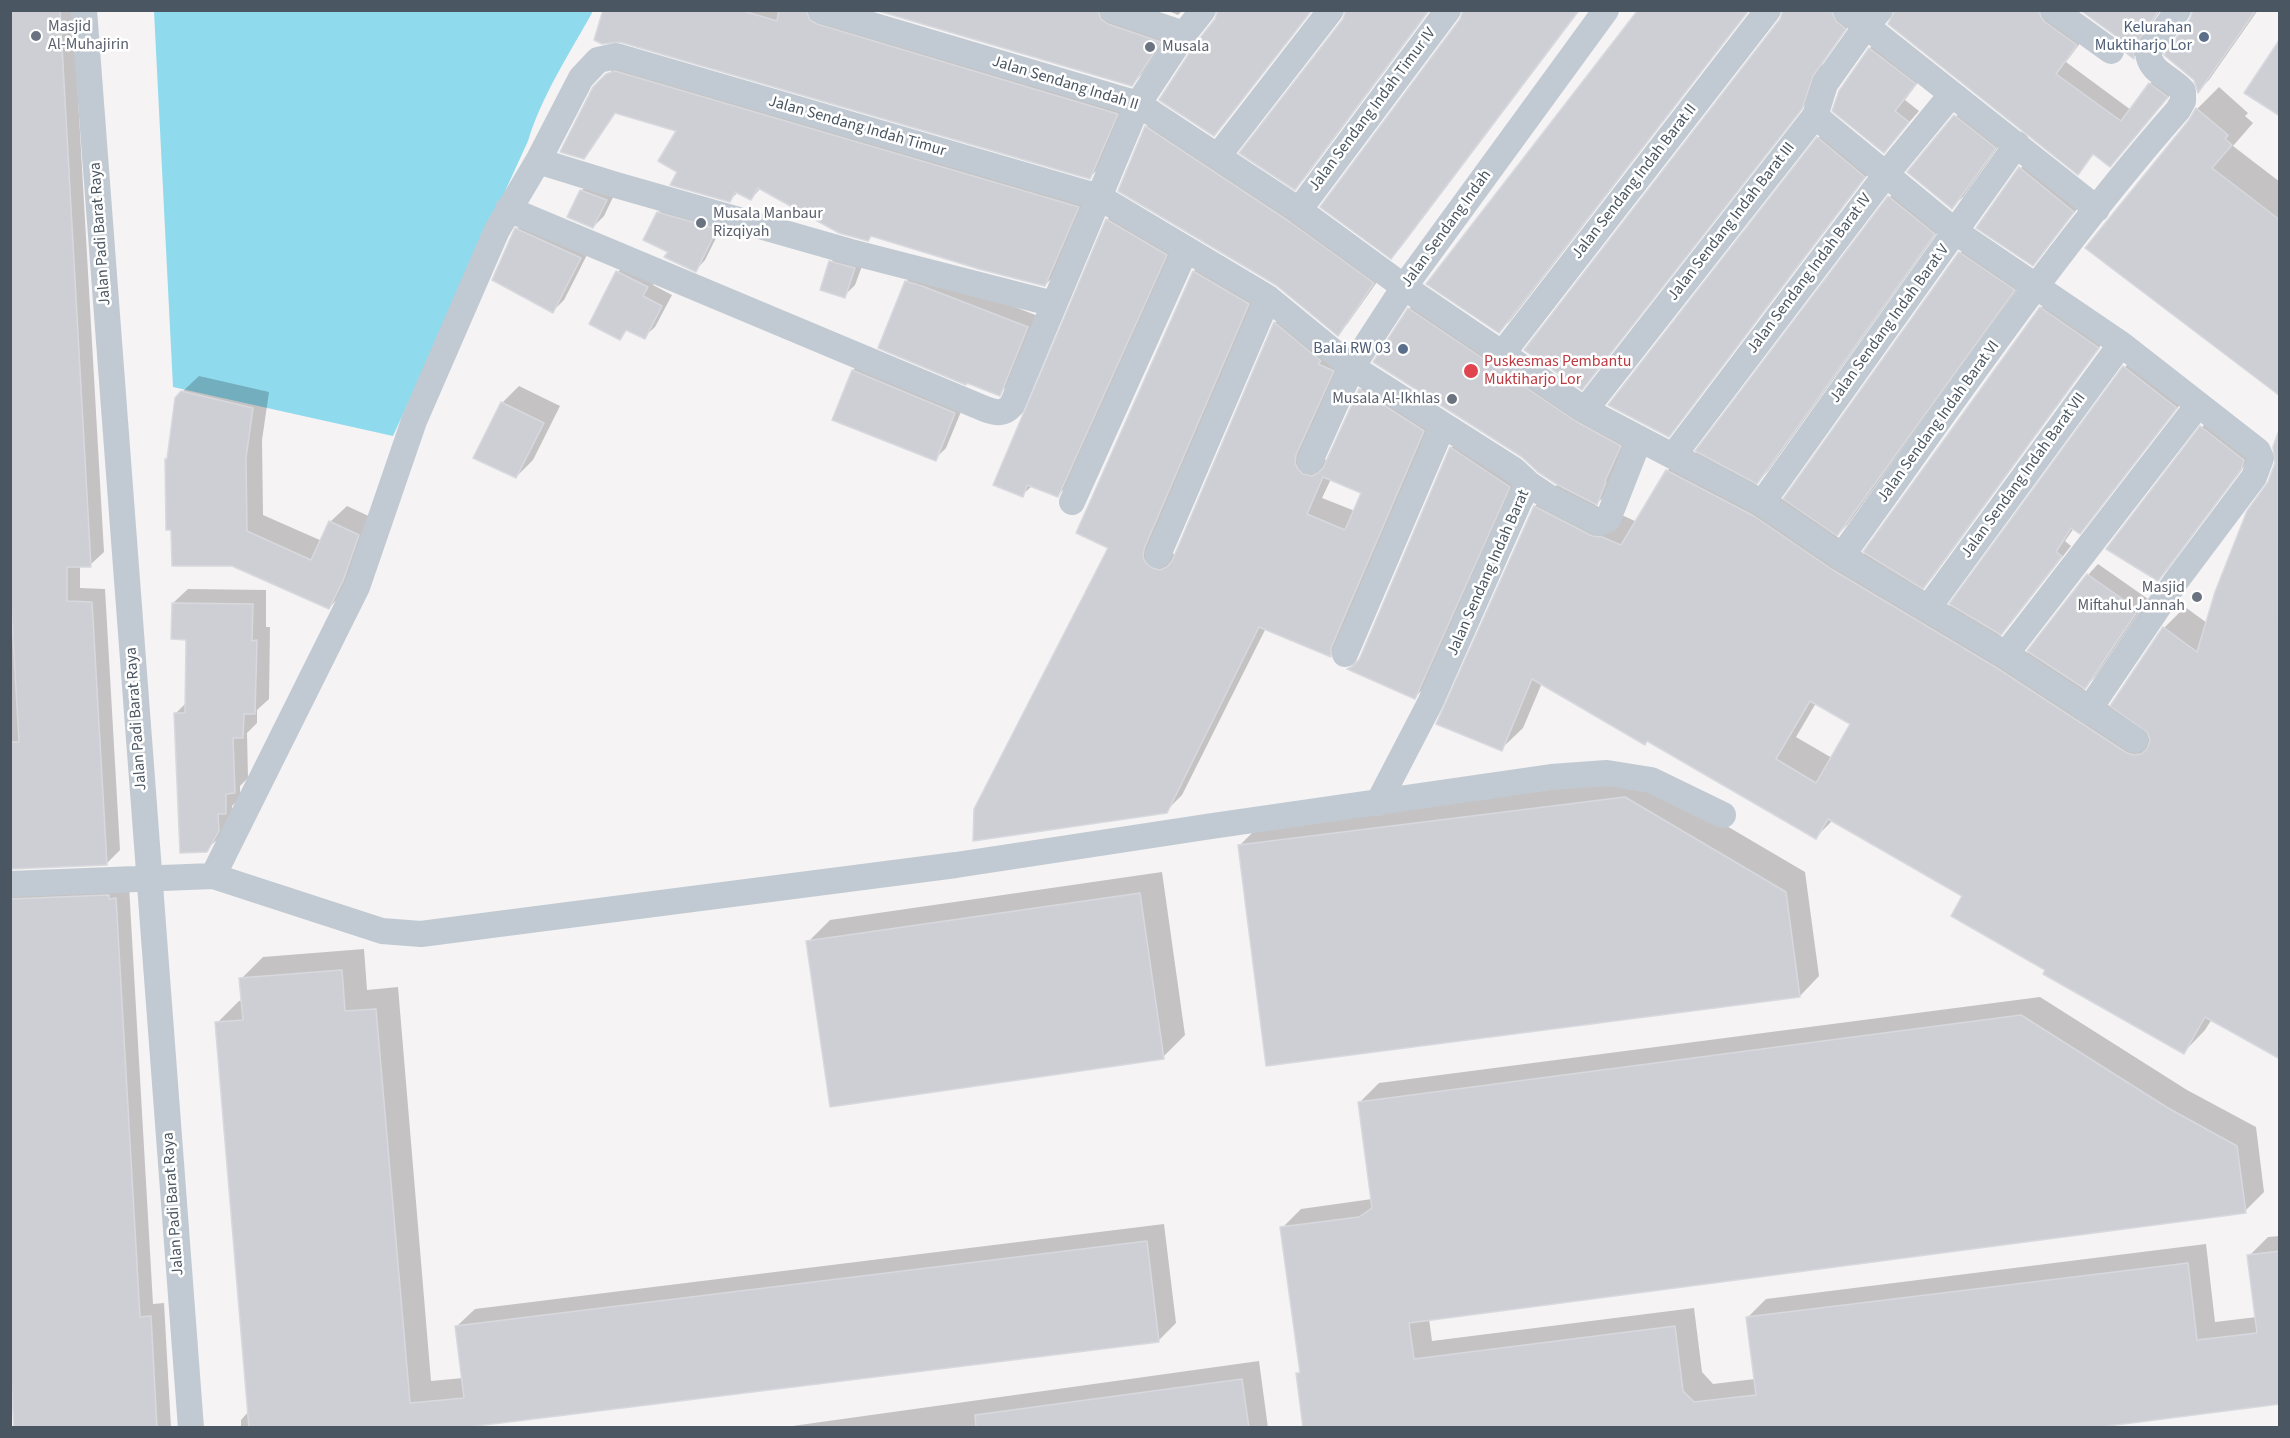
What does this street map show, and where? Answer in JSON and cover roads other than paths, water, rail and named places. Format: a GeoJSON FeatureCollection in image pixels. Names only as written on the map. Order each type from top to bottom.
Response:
{"type":"FeatureCollection","features":[{"type":"Feature","properties":{"kind":"street","name":"Jalan Padi Barat Raya"},"geometry":{"type":"LineString","coordinates":[[84,10],[163,878],[191,1428]]}},
{"type":"Feature","properties":{"kind":"street","name":"Jalan Sendang Indah II"},"geometry":{"type":"LineString","coordinates":[[821,10],[1138,104],[1299,210],[1404,287],[1585,410],[1762,503],[1841,557],[2005,655],[2135,740]]}},
{"type":"Feature","properties":{"kind":"street"},"geometry":{"type":"LineString","coordinates":[[1113,10],[1184,34]]}},
{"type":"Feature","properties":{"kind":"street"},"geometry":{"type":"LineString","coordinates":[[508,209],[994,412],[1003,412],[1012,405],[1138,104],[1184,34],[1203,10]]}},
{"type":"Feature","properties":{"kind":"street"},"geometry":{"type":"LineString","coordinates":[[1218,156],[1330,10]]}},
{"type":"Feature","properties":{"kind":"street","name":"Jalan Sendang Indah Timur IV"},"geometry":{"type":"LineString","coordinates":[[1299,210],[1448,10]]}},
{"type":"Feature","properties":{"kind":"street","name":"Jalan Sendang Indah"},"geometry":{"type":"LineString","coordinates":[[1310,461],[1352,367],[1404,287],[1606,10]]}},
{"type":"Feature","properties":{"kind":"street","name":"Jalan Sendang Indah Barat II"},"geometry":{"type":"LineString","coordinates":[[1502,354],[1768,10]]}},
{"type":"Feature","properties":{"kind":"street"},"geometry":{"type":"LineString","coordinates":[[1846,10],[1873,18],[1951,95],[2017,144],[2097,209]]}},
{"type":"Feature","properties":{"kind":"street"},"geometry":{"type":"LineString","coordinates":[[2054,10],[2111,51]]}},
{"type":"Feature","properties":{"kind":"street","name":"Jalan Sendang Indah Barat VI"},"geometry":{"type":"LineString","coordinates":[[1841,557],[2037,287],[2183,101],[2184,95],[2181,88],[2152,66],[2148,56],[2149,48],[2178,10]]}},
{"type":"Feature","properties":{"kind":"street","name":"Jalan Sendang Indah Barat III"},"geometry":{"type":"LineString","coordinates":[[1585,410],[1815,116],[1826,84],[1873,18]]}},
{"type":"Feature","properties":{"kind":"street","name":"Jalan Sendang Indah Timur"},"geometry":{"type":"LineString","coordinates":[[538,161],[581,78],[598,60],[616,56],[1099,197]]}},
{"type":"Feature","properties":{"kind":"street","name":"Jalan Sendang Indah Barat IV"},"geometry":{"type":"LineString","coordinates":[[1673,456],[1887,173],[1951,95]]}},
{"type":"Feature","properties":{"kind":"street"},"geometry":{"type":"LineString","coordinates":[[1815,116],[1956,232],[2121,344],[2259,451],[2261,458],[2254,477],[2176,581],[2088,711]]}},
{"type":"Feature","properties":{"kind":"street","name":"Jalan Sendang Indah Barat V"},"geometry":{"type":"LineString","coordinates":[[1762,503],[2017,144]]}},
{"type":"Feature","properties":{"kind":"street"},"geometry":{"type":"LineString","coordinates":[[213,876],[357,587],[414,421],[497,230],[538,161],[850,252],[1054,304]]}},
{"type":"Feature","properties":{"kind":"street","name":"Jalan Sendang Indah Barat"},"geometry":{"type":"LineString","coordinates":[[1099,197],[1268,298],[1352,367],[1514,470],[1529,484],[1430,703],[1378,803]]}},
{"type":"Feature","properties":{"kind":"street"},"geometry":{"type":"LineString","coordinates":[[1072,502],[1186,249]]}},
{"type":"Feature","properties":{"kind":"street"},"geometry":{"type":"LineString","coordinates":[[1158,555],[1268,298]]}},
{"type":"Feature","properties":{"kind":"street","name":"Jalan Sendang Indah Barat VII"},"geometry":{"type":"LineString","coordinates":[[1928,608],[2121,344]]}},
{"type":"Feature","properties":{"kind":"street"},"geometry":{"type":"LineString","coordinates":[[2005,655],[2198,405]]}},
{"type":"Feature","properties":{"kind":"street"},"geometry":{"type":"LineString","coordinates":[[1345,654],[1443,424]]}},
{"type":"Feature","properties":{"kind":"street"},"geometry":{"type":"LineString","coordinates":[[1529,484],[1550,498],[1599,523],[1608,519],[1639,440]]}},
{"type":"Feature","properties":{"kind":"street"},"geometry":{"type":"LineString","coordinates":[[10,884],[213,876],[371,928],[421,934],[956,865],[1551,777],[1607,773],[1651,780],[1723,815]]}},
{"type":"Feature","properties":{"kind":"water"},"geometry":{"type":"Polygon","coordinates":[[[154,11],[593,11],[541,107],[528,141],[393,436],[173,387],[154,11]]]}},
{"type":"Feature","properties":{"kind":"place","name":"Masjid Al-Muhajirin"},"geometry":{"type":"Point","coordinates":[36,36]}},
{"type":"Feature","properties":{"kind":"place","name":"Kelurahan Muktiharjo Lor"},"geometry":{"type":"Point","coordinates":[2204,37]}},
{"type":"Feature","properties":{"kind":"place","name":"Musala"},"geometry":{"type":"Point","coordinates":[1150,47]}},
{"type":"Feature","properties":{"kind":"place","name":"Musala Manbaur Rizqiyah"},"geometry":{"type":"Point","coordinates":[701,223]}},
{"type":"Feature","properties":{"kind":"place","name":"Balai RW 03"},"geometry":{"type":"Point","coordinates":[1403,349]}},
{"type":"Feature","properties":{"kind":"place","name":"Puskesmas Pembantu Muktiharjo Lor"},"geometry":{"type":"Point","coordinates":[1471,371]}},
{"type":"Feature","properties":{"kind":"place","name":"Musala Al-Ikhlas"},"geometry":{"type":"Point","coordinates":[1452,399]}},
{"type":"Feature","properties":{"kind":"place","name":"Masjid Miftahul Jannah"},"geometry":{"type":"Point","coordinates":[2197,597]}}]}
